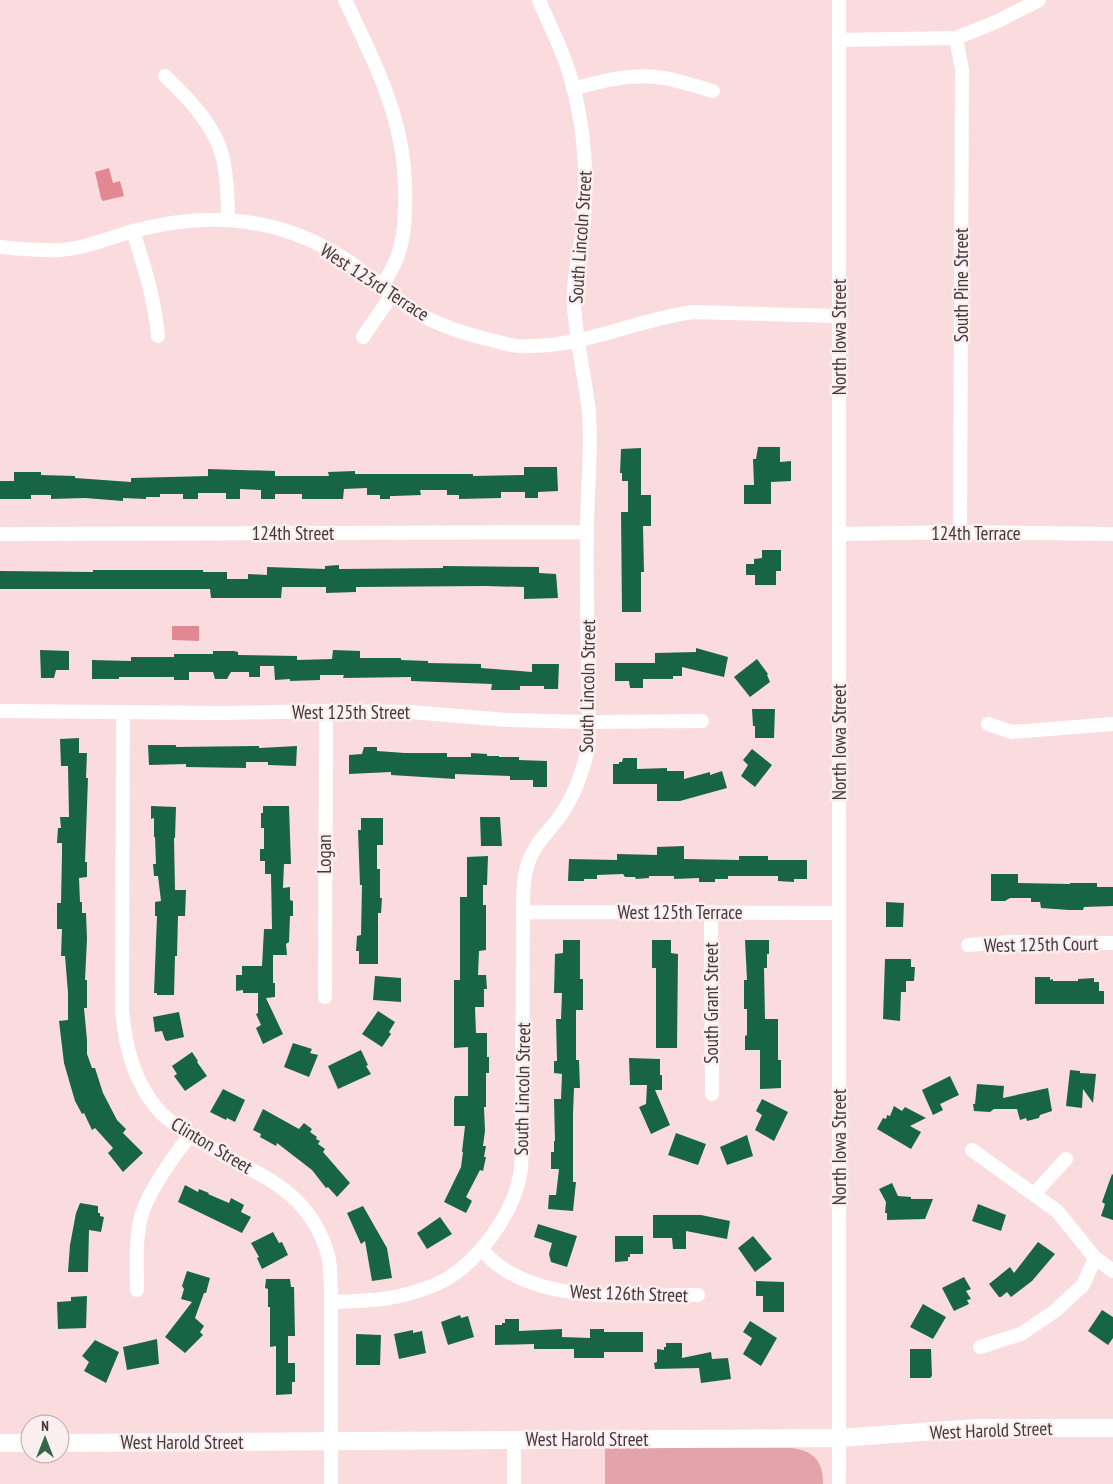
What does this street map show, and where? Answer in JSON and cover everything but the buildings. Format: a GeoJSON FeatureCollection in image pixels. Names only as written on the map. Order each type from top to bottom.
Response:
{"type":"FeatureCollection","features":[{"type":"Feature","properties":{"kind":"main road","name":"West Harold Street"},"geometry":{"type":"LineString","coordinates":[[70,1443],[839,1438],[976,1428],[1113,1428]]}},
{"type":"Feature","properties":{"kind":"main road"},"geometry":{"type":"LineString","coordinates":[[0,1444],[20,1443]]}},
{"type":"Feature","properties":{"kind":"street"},"geometry":{"type":"LineString","coordinates":[[345,0],[388,94],[399,130],[405,174],[405,221],[401,246],[386,292],[363,337]]}},
{"type":"Feature","properties":{"kind":"street","name":"South Lincoln Street"},"geometry":{"type":"LineString","coordinates":[[331,1302],[387,1299],[442,1281],[482,1249],[509,1209],[520,1175],[522,1148],[523,912],[525,876],[528,862],[536,846],[569,802],[579,782],[589,742],[587,532],[589,414],[577,342],[574,303],[574,284],[582,239],[586,194],[585,160],[581,126],[573,89],[561,49],[539,0]]}},
{"type":"Feature","properties":{"kind":"street","name":"North Iowa Street"},"geometry":{"type":"LineString","coordinates":[[839,0],[839,1484]]}},
{"type":"Feature","properties":{"kind":"street"},"geometry":{"type":"LineString","coordinates":[[840,40],[956,38],[998,21],[1035,1]]}},
{"type":"Feature","properties":{"kind":"street","name":"South Pine Street"},"geometry":{"type":"LineString","coordinates":[[956,38],[962,70],[960,532]]}},
{"type":"Feature","properties":{"kind":"street"},"geometry":{"type":"LineString","coordinates":[[165,76],[185,95],[199,113],[211,132],[222,156],[228,190],[228,220]]}},
{"type":"Feature","properties":{"kind":"street"},"geometry":{"type":"LineString","coordinates":[[573,89],[606,80],[642,76],[674,80],[713,91]]}},
{"type":"Feature","properties":{"kind":"street","name":"West 123rd Terrace"},"geometry":{"type":"LineString","coordinates":[[0,247],[26,250],[61,250],[93,244],[133,231],[177,223],[228,220],[276,227],[311,240],[355,266],[386,292],[418,313],[446,327],[517,346],[561,345],[577,342],[671,315],[693,312],[840,316]]}},
{"type":"Feature","properties":{"kind":"street"},"geometry":{"type":"LineString","coordinates":[[133,231],[151,288],[158,336]]}},
{"type":"Feature","properties":{"kind":"street","name":"124th Street"},"geometry":{"type":"LineString","coordinates":[[0,534],[587,532]]}},
{"type":"Feature","properties":{"kind":"street","name":"124th Terrace"},"geometry":{"type":"LineString","coordinates":[[840,534],[960,532],[1113,534]]}},
{"type":"Feature","properties":{"kind":"street","name":"West 125th Street"},"geometry":{"type":"LineString","coordinates":[[0,711],[224,714],[326,711],[410,712],[507,720],[589,722],[702,721]]}},
{"type":"Feature","properties":{"kind":"street","name":"Logan"},"geometry":{"type":"LineString","coordinates":[[325,997],[326,711]]}},
{"type":"Feature","properties":{"kind":"street","name":"Clinton Street"},"geometry":{"type":"LineString","coordinates":[[123,712],[122,1009],[124,1033],[130,1058],[138,1080],[154,1106],[169,1121],[202,1144],[274,1181],[296,1200],[311,1218],[320,1234],[328,1258],[331,1302],[330,1484]]}},
{"type":"Feature","properties":{"kind":"street"},"geometry":{"type":"LineString","coordinates":[[988,724],[1012,732],[1113,724]]}},
{"type":"Feature","properties":{"kind":"street","name":"West 125th Terrace"},"geometry":{"type":"LineString","coordinates":[[523,912],[838,913]]}},
{"type":"Feature","properties":{"kind":"street","name":"South Grant Street"},"geometry":{"type":"LineString","coordinates":[[711,912],[712,1094]]}},
{"type":"Feature","properties":{"kind":"street","name":"West 125th Court"},"geometry":{"type":"LineString","coordinates":[[968,945],[1010,942],[1113,943]]}},
{"type":"Feature","properties":{"kind":"street"},"geometry":{"type":"LineString","coordinates":[[137,1290],[137,1246],[141,1217],[148,1198],[190,1135]]}},
{"type":"Feature","properties":{"kind":"street"},"geometry":{"type":"LineString","coordinates":[[972,1150],[1057,1211],[1096,1258],[1113,1270]]}},
{"type":"Feature","properties":{"kind":"street"},"geometry":{"type":"LineString","coordinates":[[1034,1194],[1066,1159]]}},
{"type":"Feature","properties":{"kind":"street","name":"West 126th Street"},"geometry":{"type":"LineString","coordinates":[[482,1249],[497,1265],[512,1274],[532,1283],[558,1291],[596,1294],[698,1295]]}},
{"type":"Feature","properties":{"kind":"street"},"geometry":{"type":"LineString","coordinates":[[980,1346],[1021,1334],[1055,1311],[1083,1285],[1096,1258]]}},
{"type":"Feature","properties":{"kind":"street"},"geometry":{"type":"LineString","coordinates":[[514,1440],[514,1484]]}},
{"type":"Feature","properties":{"kind":"shaded area"},"geometry":{"type":"Polygon","coordinates":[[[109,168],[113,183],[120,181],[124,196],[103,201],[95,172],[109,168]]]}},
{"type":"Feature","properties":{"kind":"shaded area"},"geometry":{"type":"Polygon","coordinates":[[[172,626],[199,626],[199,641],[172,640],[172,626]]]}},
{"type":"Feature","properties":{"kind":"shaded area"},"geometry":{"type":"Polygon","coordinates":[[[605,1448],[800,1449],[816,1458],[823,1476],[823,1484],[605,1484],[605,1448]]]}}]}
